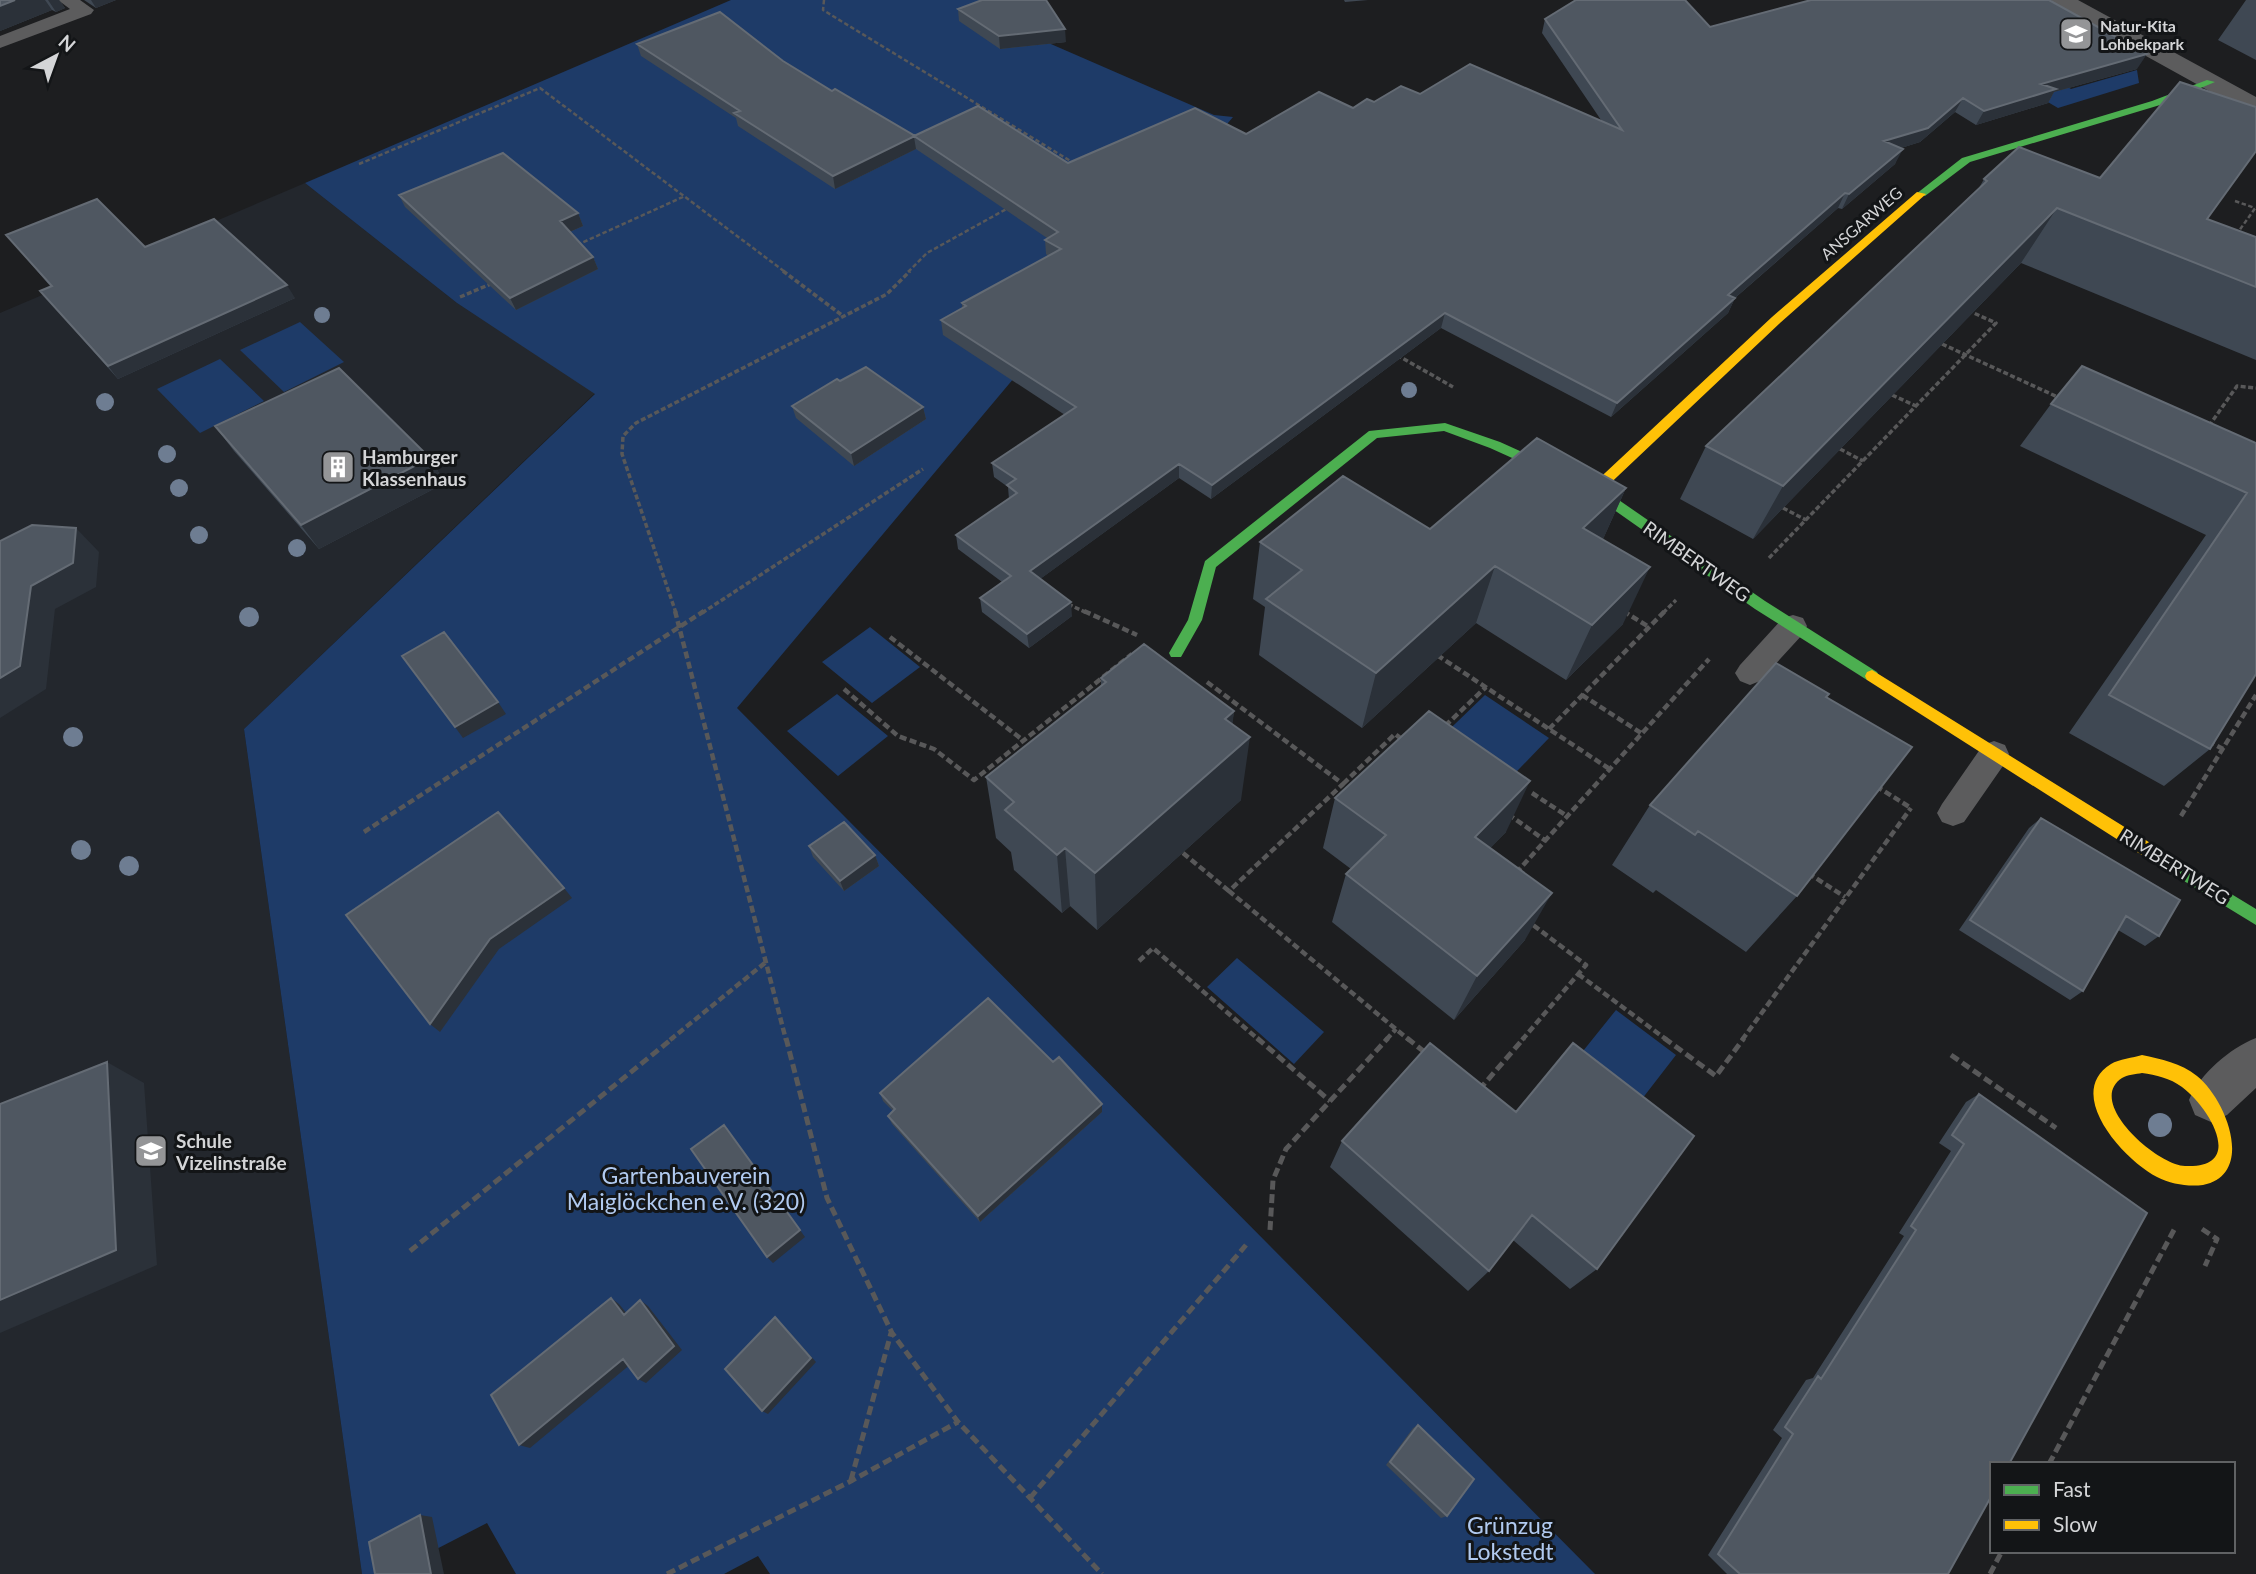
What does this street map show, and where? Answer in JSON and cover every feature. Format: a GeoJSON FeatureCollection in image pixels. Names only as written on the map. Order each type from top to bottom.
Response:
{"type":"FeatureCollection","features":[{"type":"Feature","properties":{"kind":"street"},"geometry":{"type":"LineString","coordinates":[[2062,0],[2256,107]]}},
{"type":"Feature","properties":{"kind":"street","name":"ANSGARWEG"},"geometry":{"type":"LineString","coordinates":[[1595,491],[1776,320],[1922,193],[1966,160],[2156,103],[2210,82]]}},
{"type":"Feature","properties":{"kind":"street","name":"RIMBERTWEG"},"geometry":{"type":"LineString","coordinates":[[1176,653],[1195,620],[1210,565],[1374,434],[1445,427],[1495,445],[1595,491],[1760,605],[2256,918]]}},
{"type":"Feature","properties":{"kind":"street"},"geometry":{"type":"LineString","coordinates":[[2211,1100],[2256,1059]]}},
{"type":"Feature","properties":{"kind":"street"},"geometry":{"type":"LineString","coordinates":[[2142,1064],[2165,1068],[2190,1081],[2211,1100],[2225,1121],[2231,1143],[2227,1162],[2213,1174],[2192,1178],[2166,1172],[2141,1159],[2120,1140],[2106,1117],[2102,1096],[2107,1078],[2121,1067],[2142,1064]]}},
{"type":"Feature","properties":{"kind":"lane"},"geometry":{"type":"LineString","coordinates":[[0,42],[85,10],[67,0]]}},
{"type":"Feature","properties":{"kind":"lane"},"geometry":{"type":"LineString","coordinates":[[1750,673],[1793,626]]}},
{"type":"Feature","properties":{"kind":"lane"},"geometry":{"type":"LineString","coordinates":[[1953,813],[1994,754]]}},
{"type":"Feature","properties":{"kind":"path"},"geometry":{"type":"LineString","coordinates":[[824,0],[823,10],[1073,161],[1078,167],[1073,172]]}},
{"type":"Feature","properties":{"kind":"path"},"geometry":{"type":"LineString","coordinates":[[359,164],[540,88],[843,316]]}},
{"type":"Feature","properties":{"kind":"path"},"geometry":{"type":"LineString","coordinates":[[572,247],[685,196]]}},
{"type":"Feature","properties":{"kind":"path"},"geometry":{"type":"LineString","coordinates":[[2232,241],[2255,208],[2235,201]]}},
{"type":"Feature","properties":{"kind":"path"},"geometry":{"type":"LineString","coordinates":[[1012,206],[927,253],[887,293],[636,423],[623,436],[622,454],[680,626],[827,1198],[892,1332],[958,1422],[1102,1574]]}},
{"type":"Feature","properties":{"kind":"path"},"geometry":{"type":"LineString","coordinates":[[460,297],[498,281]]}},
{"type":"Feature","properties":{"kind":"path"},"geometry":{"type":"LineString","coordinates":[[1738,590],[1996,323],[1959,307]]}},
{"type":"Feature","properties":{"kind":"path"},"geometry":{"type":"LineString","coordinates":[[1941,344],[2065,401]]}},
{"type":"Feature","properties":{"kind":"path"},"geometry":{"type":"LineString","coordinates":[[1393,353],[1464,393]]}},
{"type":"Feature","properties":{"kind":"path"},"geometry":{"type":"LineString","coordinates":[[2208,427],[2237,386],[2256,388]]}},
{"type":"Feature","properties":{"kind":"path"},"geometry":{"type":"LineString","coordinates":[[1892,395],[1916,406]]}},
{"type":"Feature","properties":{"kind":"path"},"geometry":{"type":"LineString","coordinates":[[1840,449],[1863,461]]}},
{"type":"Feature","properties":{"kind":"path"},"geometry":{"type":"LineString","coordinates":[[364,831],[923,469]]}},
{"type":"Feature","properties":{"kind":"path"},"geometry":{"type":"LineString","coordinates":[[1783,508],[1806,520]]}},
{"type":"Feature","properties":{"kind":"path"},"geometry":{"type":"LineString","coordinates":[[1549,729],[1676,599]]}},
{"type":"Feature","properties":{"kind":"path"},"geometry":{"type":"LineString","coordinates":[[1063,609],[1068,604],[1176,653],[1216,691],[1343,784]]}},
{"type":"Feature","properties":{"kind":"path"},"geometry":{"type":"LineString","coordinates":[[1511,878],[1608,768],[1760,605]]}},
{"type":"Feature","properties":{"kind":"path"},"geometry":{"type":"LineString","coordinates":[[1614,606],[1649,627]]}},
{"type":"Feature","properties":{"kind":"path"},"geometry":{"type":"LineString","coordinates":[[890,637],[1024,741]]}},
{"type":"Feature","properties":{"kind":"path"},"geometry":{"type":"LineString","coordinates":[[844,689],[898,736],[934,749],[974,780],[1148,640]]}},
{"type":"Feature","properties":{"kind":"path"},"geometry":{"type":"LineString","coordinates":[[1433,652],[1608,768]]}},
{"type":"Feature","properties":{"kind":"path"},"geometry":{"type":"LineString","coordinates":[[1438,733],[1486,687]]}},
{"type":"Feature","properties":{"kind":"path"},"geometry":{"type":"LineString","coordinates":[[1582,695],[1641,733]]}},
{"type":"Feature","properties":{"kind":"path"},"geometry":{"type":"LineString","coordinates":[[2158,854],[2256,695]]}},
{"type":"Feature","properties":{"kind":"path"},"geometry":{"type":"LineString","coordinates":[[1229,891],[1395,734],[1411,746]]}},
{"type":"Feature","properties":{"kind":"path"},"geometry":{"type":"LineString","coordinates":[[2203,738],[2223,749]]}},
{"type":"Feature","properties":{"kind":"path"},"geometry":{"type":"LineString","coordinates":[[1866,780],[1911,808]]}},
{"type":"Feature","properties":{"kind":"path"},"geometry":{"type":"LineString","coordinates":[[1532,793],[1567,817]]}},
{"type":"Feature","properties":{"kind":"path"},"geometry":{"type":"LineString","coordinates":[[1578,974],[1716,1076],[1918,797]]}},
{"type":"Feature","properties":{"kind":"path"},"geometry":{"type":"LineString","coordinates":[[1504,811],[1546,841]]}},
{"type":"Feature","properties":{"kind":"path"},"geometry":{"type":"LineString","coordinates":[[1182,853],[1436,1061]]}},
{"type":"Feature","properties":{"kind":"path"},"geometry":{"type":"LineString","coordinates":[[1808,872],[1845,897]]}},
{"type":"Feature","properties":{"kind":"path"},"geometry":{"type":"LineString","coordinates":[[1476,1094],[1587,965],[1525,919]]}},
{"type":"Feature","properties":{"kind":"path"},"geometry":{"type":"LineString","coordinates":[[1139,961],[1153,948],[1329,1101]]}},
{"type":"Feature","properties":{"kind":"path"},"geometry":{"type":"LineString","coordinates":[[410,1251],[766,962]]}},
{"type":"Feature","properties":{"kind":"path"},"geometry":{"type":"LineString","coordinates":[[1270,1230],[1273,1180],[1286,1149],[1396,1029]]}},
{"type":"Feature","properties":{"kind":"path"},"geometry":{"type":"LineString","coordinates":[[2050,1462],[2182,1215],[2192,1178]]}},
{"type":"Feature","properties":{"kind":"path"},"geometry":{"type":"LineString","coordinates":[[1030,1498],[1246,1245]]}},
{"type":"Feature","properties":{"kind":"path"},"geometry":{"type":"LineString","coordinates":[[851,1481],[892,1332]]}},
{"type":"Feature","properties":{"kind":"path"},"geometry":{"type":"LineString","coordinates":[[667,1574],[851,1481],[958,1422]]}},
{"type":"Feature","properties":{"kind":"path"},"geometry":{"type":"LineString","coordinates":[[1990,1574],[2001,1553]]}},
{"type":"Feature","properties":{"kind":"shaded area","name":"Schule Vizelinstraße"},"geometry":{"type":"Polygon","coordinates":[[[305,183],[457,303],[595,393],[244,729],[362,1574],[0,1574],[0,313],[305,183]]]}},
{"type":"Feature","properties":{"kind":"green space","name":"Gartenbauverein Maiglöckchen e.V. (320)"},"geometry":{"type":"Polygon","coordinates":[[[731,0],[1005,0],[1021,31],[1214,115],[1233,117],[737,708],[1595,1574],[770,1574],[758,1556],[724,1574],[516,1574],[487,1523],[388,1574],[362,1574],[244,729],[595,394],[457,303],[305,183],[731,0]]]}},
{"type":"Feature","properties":{"kind":"green space"},"geometry":{"type":"Polygon","coordinates":[[[1929,32],[2032,65],[2071,89],[2137,70],[2139,83],[2058,108],[1929,32]]]}},
{"type":"Feature","properties":{"kind":"green space"},"geometry":{"type":"Polygon","coordinates":[[[300,322],[344,362],[284,392],[240,350],[300,322]]]}},
{"type":"Feature","properties":{"kind":"green space"},"geometry":{"type":"Polygon","coordinates":[[[220,359],[264,401],[200,433],[157,389],[220,359]]]}},
{"type":"Feature","properties":{"kind":"green space"},"geometry":{"type":"Polygon","coordinates":[[[870,627],[920,667],[872,703],[822,662],[870,627]]]}},
{"type":"Feature","properties":{"kind":"green space"},"geometry":{"type":"Polygon","coordinates":[[[837,694],[888,736],[838,776],[787,731],[837,694]]]}},
{"type":"Feature","properties":{"kind":"green space"},"geometry":{"type":"Polygon","coordinates":[[[1485,695],[1549,738],[1492,797],[1427,751],[1485,695]]]}},
{"type":"Feature","properties":{"kind":"green space"},"geometry":{"type":"Polygon","coordinates":[[[1237,958],[1324,1032],[1294,1064],[1207,987],[1237,958]]]}},
{"type":"Feature","properties":{"kind":"green space"},"geometry":{"type":"Polygon","coordinates":[[[1616,1010],[1676,1055],[1635,1108],[1575,1061],[1616,1010]]]}},
{"type":"Feature","properties":{"kind":"building"},"geometry":{"type":"Polygon","coordinates":[[[0,0],[15,0],[0,6],[0,0]]]}},
{"type":"Feature","properties":{"kind":"building"},"geometry":{"type":"Polygon","coordinates":[[[982,0],[1046,0],[1065,29],[999,36],[958,9],[982,0]]]}},
{"type":"Feature","properties":{"kind":"building"},"geometry":{"type":"Polygon","coordinates":[[[1576,0],[1685,0],[1710,27],[1811,0],[2049,0],[2147,54],[2041,84],[2056,89],[1984,111],[1963,98],[1928,128],[1884,141],[1903,149],[1849,194],[1845,193],[1728,295],[1735,298],[1617,403],[1445,313],[1212,485],[1179,464],[1030,571],[1071,602],[1027,634],[980,598],[1011,576],[956,535],[1017,493],[1007,485],[1016,479],[992,463],[1076,407],[941,320],[966,306],[962,303],[1061,249],[1045,240],[1058,232],[914,136],[978,106],[1068,163],[1195,108],[1246,134],[1319,92],[1353,108],[1367,99],[1374,102],[1401,86],[1420,94],[1470,64],[1622,130],[1545,19],[1576,0]]]}},
{"type":"Feature","properties":{"kind":"building"},"geometry":{"type":"Polygon","coordinates":[[[720,12],[783,61],[915,136],[833,176],[734,113],[740,111],[637,44],[720,12]]]}},
{"type":"Feature","properties":{"kind":"building"},"geometry":{"type":"Polygon","coordinates":[[[2180,82],[2256,107],[2256,151],[2207,219],[2256,237],[2256,287],[2057,208],[1783,486],[1706,446],[1987,181],[1984,179],[2019,147],[2100,178],[2180,82]]]}},
{"type":"Feature","properties":{"kind":"building"},"geometry":{"type":"Polygon","coordinates":[[[503,153],[578,213],[560,221],[593,257],[510,298],[399,195],[503,153]]]}},
{"type":"Feature","properties":{"kind":"building"},"geometry":{"type":"Polygon","coordinates":[[[97,199],[145,247],[214,219],[287,285],[108,366],[40,291],[52,286],[6,235],[97,199]]]}},
{"type":"Feature","properties":{"kind":"building"},"geometry":{"type":"Polygon","coordinates":[[[2082,366],[2256,443],[2256,674],[2210,749],[2109,695],[2247,493],[2051,404],[2082,366]]]}},
{"type":"Feature","properties":{"kind":"building"},"geometry":{"type":"Polygon","coordinates":[[[866,367],[923,407],[851,453],[792,406],[837,379],[840,381],[866,367]]]}},
{"type":"Feature","properties":{"kind":"building","name":"Hamburger Klassenhaus"},"geometry":{"type":"Polygon","coordinates":[[[339,368],[430,458],[301,525],[215,426],[339,368]]]}},
{"type":"Feature","properties":{"kind":"building"},"geometry":{"type":"Polygon","coordinates":[[[1537,438],[1626,488],[1583,528],[1650,567],[1592,625],[1495,566],[1376,673],[1266,599],[1302,570],[1260,542],[1343,476],[1430,529],[1537,438]]]}},
{"type":"Feature","properties":{"kind":"building"},"geometry":{"type":"Polygon","coordinates":[[[32,525],[76,528],[73,563],[31,586],[20,666],[0,678],[0,541],[32,525]]]}},
{"type":"Feature","properties":{"kind":"building"},"geometry":{"type":"Polygon","coordinates":[[[444,632],[498,702],[455,727],[402,656],[444,632]]]}},
{"type":"Feature","properties":{"kind":"building"},"geometry":{"type":"Polygon","coordinates":[[[1144,644],[1234,711],[1225,719],[1250,737],[1095,873],[1065,848],[1057,855],[1005,810],[1014,802],[986,777],[1106,682],[1101,678],[1144,644]]]}},
{"type":"Feature","properties":{"kind":"building"},"geometry":{"type":"Polygon","coordinates":[[[1776,663],[1829,694],[1826,697],[1912,747],[1797,896],[1698,831],[1695,835],[1650,805],[1776,663]]]}},
{"type":"Feature","properties":{"kind":"building"},"geometry":{"type":"Polygon","coordinates":[[[1429,711],[1530,781],[1475,837],[1552,893],[1477,976],[1346,874],[1386,835],[1335,798],[1429,711]]]}},
{"type":"Feature","properties":{"kind":"building"},"geometry":{"type":"Polygon","coordinates":[[[498,812],[564,888],[490,939],[430,1024],[346,915],[498,812]]]}},
{"type":"Feature","properties":{"kind":"building"},"geometry":{"type":"Polygon","coordinates":[[[2041,818],[2180,900],[2159,936],[2126,916],[2083,991],[1970,920],[2041,818]]]}},
{"type":"Feature","properties":{"kind":"building"},"geometry":{"type":"Polygon","coordinates":[[[844,822],[875,855],[840,881],[809,846],[844,822]]]}},
{"type":"Feature","properties":{"kind":"building"},"geometry":{"type":"Polygon","coordinates":[[[988,998],[1053,1062],[1059,1057],[1102,1104],[978,1216],[888,1116],[895,1109],[880,1093],[988,998]]]}},
{"type":"Feature","properties":{"kind":"building"},"geometry":{"type":"Polygon","coordinates":[[[1430,1043],[1516,1112],[1573,1043],[1694,1136],[1597,1269],[1532,1215],[1489,1271],[1342,1141],[1430,1043]]]}},
{"type":"Feature","properties":{"kind":"building"},"geometry":{"type":"Polygon","coordinates":[[[107,1062],[116,1250],[0,1300],[0,1104],[107,1062]]]}},
{"type":"Feature","properties":{"kind":"building"},"geometry":{"type":"Polygon","coordinates":[[[1979,1094],[2147,1213],[2010,1462],[1990,1462],[1990,1499],[1948,1574],[1740,1574],[1718,1554],[1793,1434],[1785,1427],[1818,1376],[1821,1379],[1916,1230],[1911,1226],[1964,1144],[1952,1135],[1979,1094]]]}},
{"type":"Feature","properties":{"kind":"building"},"geometry":{"type":"Polygon","coordinates":[[[724,1125],[800,1230],[767,1257],[691,1149],[724,1125]]]}},
{"type":"Feature","properties":{"kind":"building"},"geometry":{"type":"Polygon","coordinates":[[[611,1298],[624,1315],[640,1300],[674,1346],[638,1379],[623,1359],[519,1445],[491,1395],[611,1298]]]}},
{"type":"Feature","properties":{"kind":"building"},"geometry":{"type":"Polygon","coordinates":[[[775,1317],[811,1358],[762,1411],[725,1369],[775,1317]]]}},
{"type":"Feature","properties":{"kind":"building"},"geometry":{"type":"Polygon","coordinates":[[[1418,1425],[1474,1479],[1447,1516],[1390,1462],[1418,1425]]]}},
{"type":"Feature","properties":{"kind":"building"},"geometry":{"type":"Polygon","coordinates":[[[420,1515],[431,1574],[375,1574],[369,1542],[420,1515]]]}},
{"type":"Feature","properties":{"kind":"traffic: fast"},"geometry":{"type":"LineString","coordinates":[[1921,194],[1966,160],[2156,103],[2210,82]]}},
{"type":"Feature","properties":{"kind":"traffic: fast"},"geometry":{"type":"LineString","coordinates":[[1176,653],[1195,620],[1210,565],[1374,434],[1445,427],[1495,445],[1595,490],[1760,605],[1872,676]]}},
{"type":"Feature","properties":{"kind":"traffic: fast"},"geometry":{"type":"LineString","coordinates":[[2154,854],[2256,918]]}},
{"type":"Feature","properties":{"kind":"traffic: slow"},"geometry":{"type":"LineString","coordinates":[[1595,490],[1776,320],[1921,194]]}},
{"type":"Feature","properties":{"kind":"traffic: slow"},"geometry":{"type":"LineString","coordinates":[[1872,676],[2154,854]]}},
{"type":"Feature","properties":{"kind":"traffic: slow"},"geometry":{"type":"LineString","coordinates":[[2142,1064],[2166,1069],[2183,1077],[2202,1092],[2214,1107],[2223,1124],[2227,1140],[2227,1156],[2220,1168],[2205,1175],[2182,1176],[2162,1170],[2142,1157],[2124,1140],[2110,1121],[2103,1101],[2104,1084],[2117,1071],[2142,1064]]}},
{"type":"Feature","properties":{"kind":"place","name":"Natur-Kita Lohbekpark"},"geometry":{"type":"Point","coordinates":[2076,34]}},
{"type":"Feature","properties":{"kind":"place","name":"Hamburger Klassenhaus"},"geometry":{"type":"Point","coordinates":[338,467]}},
{"type":"Feature","properties":{"kind":"place","name":"Schule Vizelinstraße"},"geometry":{"type":"Point","coordinates":[151,1151]}},
{"type":"Feature","properties":{"kind":"park label","name":"Grünzug Lokstedt"},"geometry":{"type":"Point","coordinates":[1510,1538]}}]}
